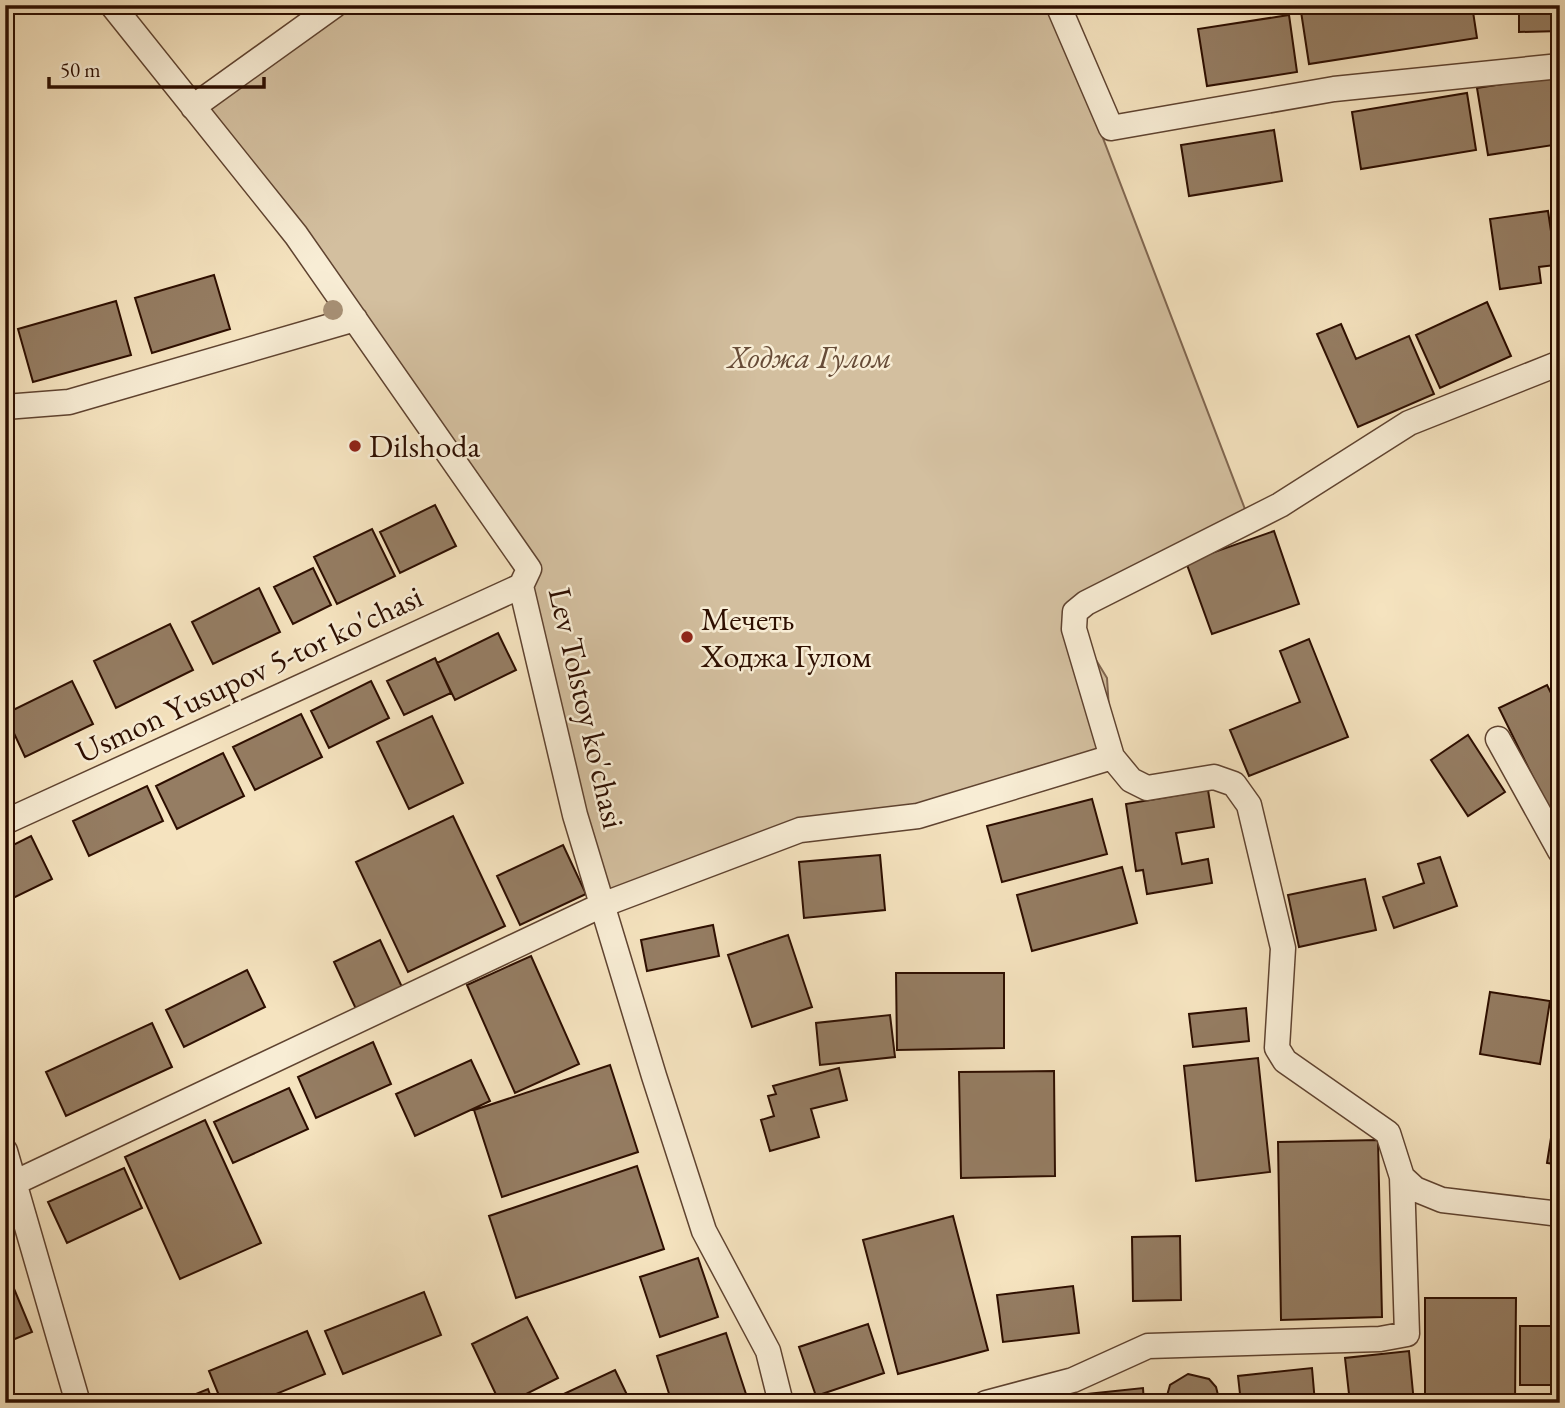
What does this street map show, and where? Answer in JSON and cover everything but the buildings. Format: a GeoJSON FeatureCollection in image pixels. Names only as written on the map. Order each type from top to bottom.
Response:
{"type":"FeatureCollection","features":[{"type":"Feature","properties":{"kind":"street","name":"Lev Tolstoy ko'chasi"},"geometry":{"type":"LineString","coordinates":[[112,5],[296,235],[530,569],[521,586],[575,815],[704,1231],[768,1350],[780,1403]]}},
{"type":"Feature","properties":{"kind":"street"},"geometry":{"type":"LineString","coordinates":[[193,107],[335,5]]}},
{"type":"Feature","properties":{"kind":"street"},"geometry":{"type":"LineString","coordinates":[[1058,5],[1111,128],[1334,89],[1560,66]]}},
{"type":"Feature","properties":{"kind":"street"},"geometry":{"type":"LineString","coordinates":[[310,332],[333,289]]}},
{"type":"Feature","properties":{"kind":"street"},"geometry":{"type":"LineString","coordinates":[[5,407],[69,402],[355,319]]}},
{"type":"Feature","properties":{"kind":"street"},"geometry":{"type":"LineString","coordinates":[[986,1403],[1073,1380],[1148,1346],[1380,1339],[1407,1335],[1402,1177],[1388,1133],[1285,1061],[1277,1048],[1283,948],[1249,805],[1234,784],[1214,777],[1147,788],[1131,780],[1112,757],[1074,629],[1075,612],[1280,505],[1409,423],[1560,363]]}},
{"type":"Feature","properties":{"kind":"street","name":"Usmon Yusupov 5-tor ko'chasi"},"geometry":{"type":"LineString","coordinates":[[5,822],[521,586]]}},
{"type":"Feature","properties":{"kind":"street"},"geometry":{"type":"LineString","coordinates":[[1498,739],[1560,852]]}},
{"type":"Feature","properties":{"kind":"street"},"geometry":{"type":"LineString","coordinates":[[16,1182],[603,905],[800,831],[918,816],[1112,757]]}},
{"type":"Feature","properties":{"kind":"street"},"geometry":{"type":"LineString","coordinates":[[5,1151],[78,1403]]}},
{"type":"Feature","properties":{"kind":"street"},"geometry":{"type":"LineString","coordinates":[[1402,1177],[1415,1189],[1442,1200],[1560,1214]]}},
{"type":"Feature","properties":{"kind":"green space","name":"Ходжа Гулом"},"geometry":{"type":"Polygon","coordinates":[[[335,5],[1052,5],[1248,517],[1065,609],[1107,678],[1112,757],[771,841],[602,905],[529,569],[193,107],[335,5]]]}},
{"type":"Feature","properties":{"kind":"place","name":"Dilshoda"},"geometry":{"type":"Point","coordinates":[355,446]}},
{"type":"Feature","properties":{"kind":"place","name":"Мечеть Ходжа Гулом"},"geometry":{"type":"Point","coordinates":[687,637]}}]}
